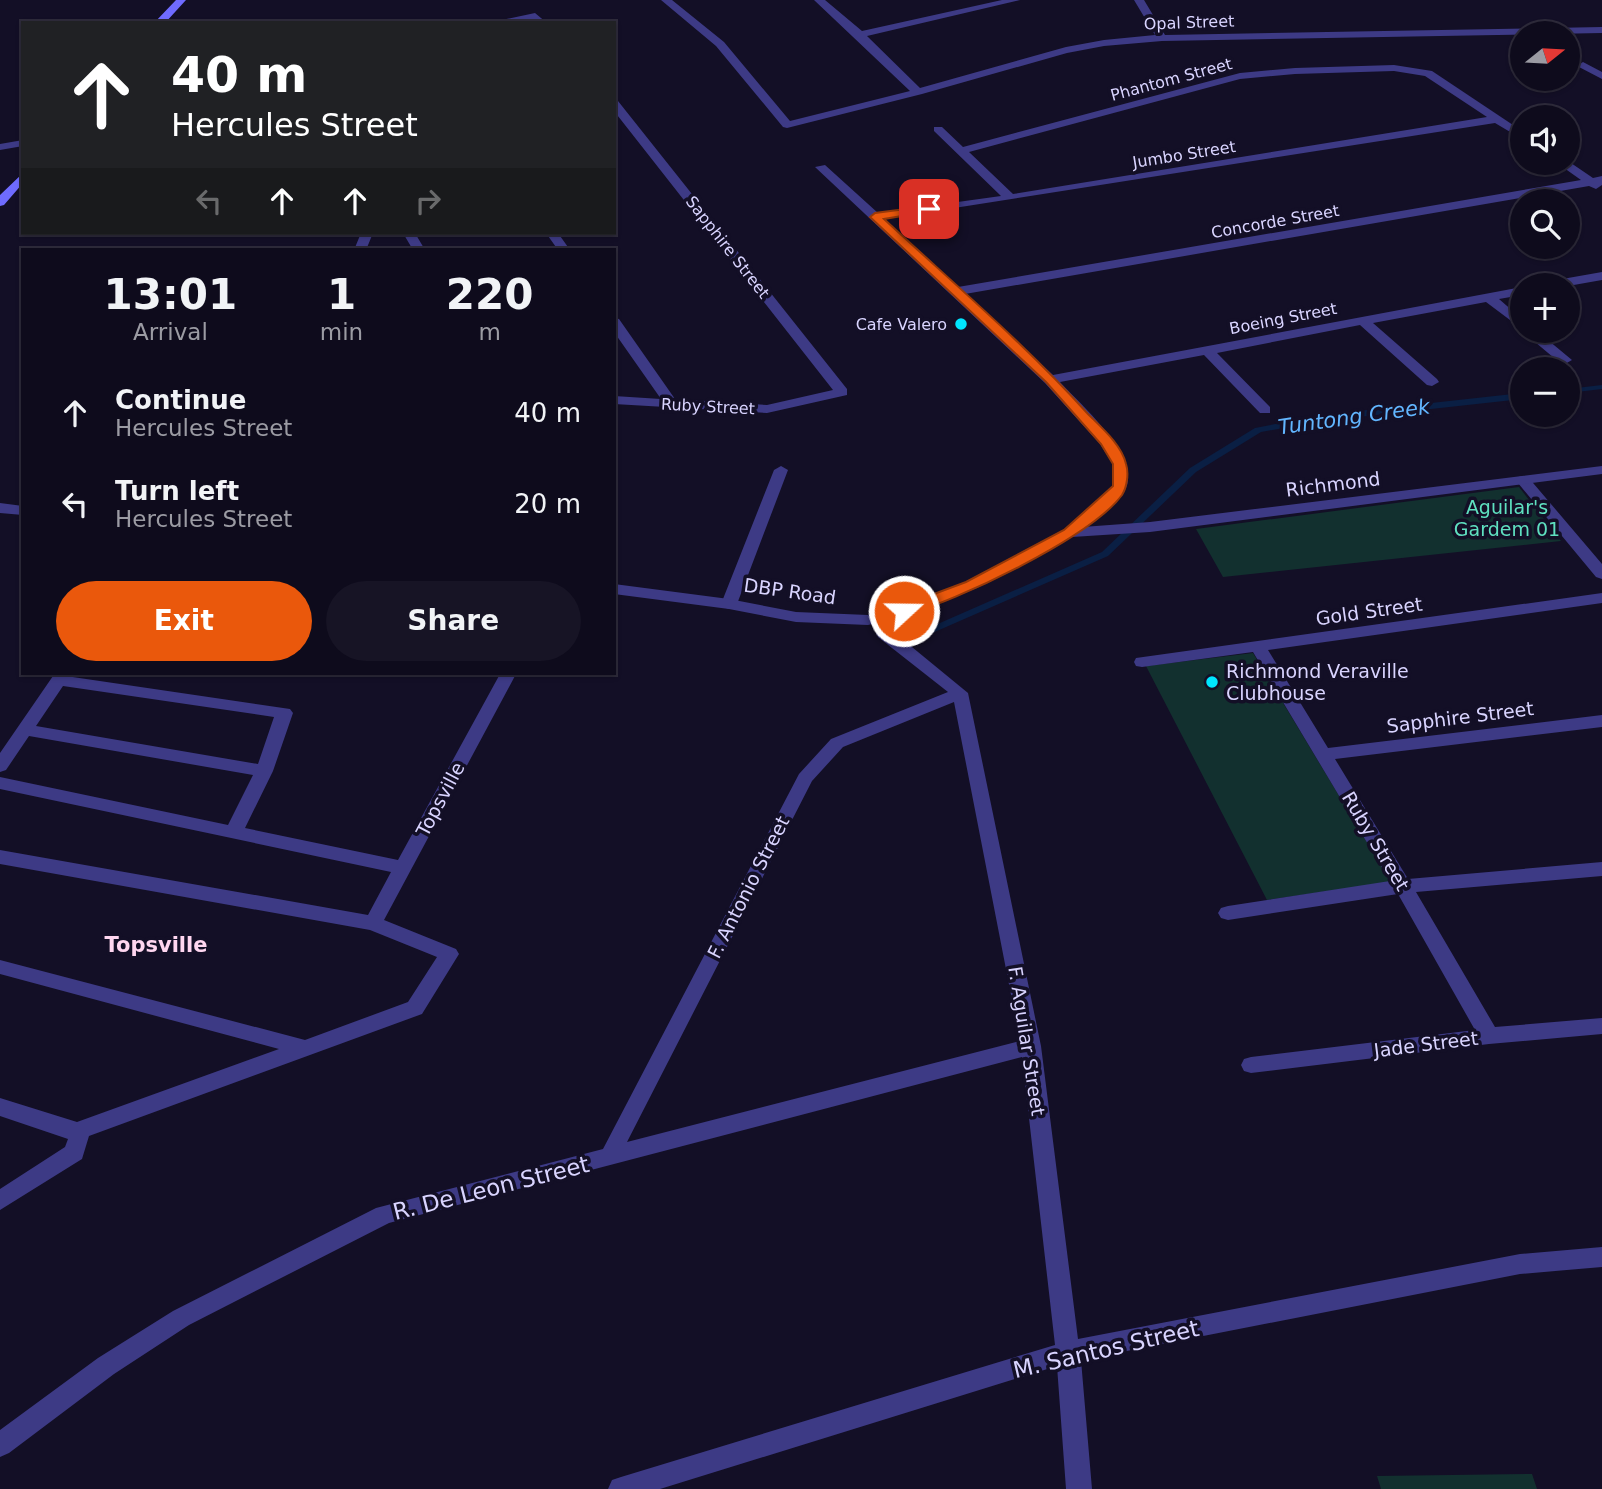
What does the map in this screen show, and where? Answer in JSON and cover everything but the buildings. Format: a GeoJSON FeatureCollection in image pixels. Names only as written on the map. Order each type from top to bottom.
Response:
{"type":"FeatureCollection","features":[{"type":"Feature","properties":{"kind":"main road"},"geometry":{"type":"LineString","coordinates":[[161,21],[181,0]]}},
{"type":"Feature","properties":{"kind":"main road"},"geometry":{"type":"LineString","coordinates":[[0,202],[21,178]]}},
{"type":"Feature","properties":{"kind":"street","name":"Opal Street"},"geometry":{"type":"LineString","coordinates":[[666,0],[720,44],[787,125],[918,92],[1066,50],[1104,43],[1162,38],[1602,30]]}},
{"type":"Feature","properties":{"kind":"street"},"geometry":{"type":"LineString","coordinates":[[819,0],[860,35],[918,92]]}},
{"type":"Feature","properties":{"kind":"street"},"geometry":{"type":"LineString","coordinates":[[860,35],[1015,0]]}},
{"type":"Feature","properties":{"kind":"street"},"geometry":{"type":"LineString","coordinates":[[1139,0],[1162,38]]}},
{"type":"Feature","properties":{"kind":"street"},"geometry":{"type":"LineString","coordinates":[[516,21],[539,19]]}},
{"type":"Feature","properties":{"kind":"street"},"geometry":{"type":"LineString","coordinates":[[1583,65],[1602,76]]}},
{"type":"Feature","properties":{"kind":"street","name":"Phantom Street"},"geometry":{"type":"LineString","coordinates":[[961,151],[1240,76],[1294,71],[1394,68],[1428,73],[1510,128]]}},
{"type":"Feature","properties":{"kind":"street","name":"Sapphire Street"},"geometry":{"type":"LineString","coordinates":[[616,106],[842,392]]}},
{"type":"Feature","properties":{"kind":"street","name":"Jumbo Street"},"geometry":{"type":"LineString","coordinates":[[875,217],[1498,120]]}},
{"type":"Feature","properties":{"kind":"street"},"geometry":{"type":"LineString","coordinates":[[938,129],[1010,198]]}},
{"type":"Feature","properties":{"kind":"street"},"geometry":{"type":"LineString","coordinates":[[0,147],[21,143]]}},
{"type":"Feature","properties":{"kind":"street"},"geometry":{"type":"LineString","coordinates":[[821,167],[1050,380],[1107,442],[1120,464],[1120,486],[1115,494],[1069,533]]}},
{"type":"Feature","properties":{"kind":"street"},"geometry":{"type":"LineString","coordinates":[[1580,173],[1599,184]]}},
{"type":"Feature","properties":{"kind":"street","name":"Concorde Street"},"geometry":{"type":"LineString","coordinates":[[953,292],[1599,184]]}},
{"type":"Feature","properties":{"kind":"street"},"geometry":{"type":"LineString","coordinates":[[1580,280],[1602,276]]}},
{"type":"Feature","properties":{"kind":"street","name":"Boeing Street"},"geometry":{"type":"LineString","coordinates":[[1050,380],[1510,293]]}},
{"type":"Feature","properties":{"kind":"street"},"geometry":{"type":"LineString","coordinates":[[1488,297],[1510,315]]}},
{"type":"Feature","properties":{"kind":"street"},"geometry":{"type":"LineString","coordinates":[[1363,321],[1432,382]]}},
{"type":"Feature","properties":{"kind":"street"},"geometry":{"type":"LineString","coordinates":[[616,325],[672,405]]}},
{"type":"Feature","properties":{"kind":"street"},"geometry":{"type":"LineString","coordinates":[[1544,343],[1561,357]]}},
{"type":"Feature","properties":{"kind":"street"},"geometry":{"type":"LineString","coordinates":[[1206,350],[1265,410]]}},
{"type":"Feature","properties":{"kind":"street","name":"Ruby Street"},"geometry":{"type":"LineString","coordinates":[[616,400],[767,409],[842,392]]}},
{"type":"Feature","properties":{"kind":"street"},"geometry":{"type":"LineString","coordinates":[[730,604],[781,470]]}},
{"type":"Feature","properties":{"kind":"street","name":"Richmond"},"geometry":{"type":"LineString","coordinates":[[1069,533],[1150,527],[1602,470]]}},
{"type":"Feature","properties":{"kind":"street"},"geometry":{"type":"LineString","coordinates":[[1523,480],[1602,574]]}},
{"type":"Feature","properties":{"kind":"street"},"geometry":{"type":"LineString","coordinates":[[0,508],[21,511]]}},
{"type":"Feature","properties":{"kind":"street","name":"DBP Road"},"geometry":{"type":"LineString","coordinates":[[616,589],[730,604],[796,617],[868,621],[904,611],[971,585],[1069,533]]}},
{"type":"Feature","properties":{"kind":"street","name":"Gold Street"},"geometry":{"type":"LineString","coordinates":[[1142,662],[1259,648],[1602,598]]}},
{"type":"Feature","properties":{"kind":"street"},"geometry":{"type":"LineString","coordinates":[[884,633],[960,693]]}},
{"type":"Feature","properties":{"kind":"street","name":"Ruby Street"},"geometry":{"type":"LineString","coordinates":[[1259,648],[1403,886],[1489,1036]]}},
{"type":"Feature","properties":{"kind":"street","name":"Topsville"},"geometry":{"type":"LineString","coordinates":[[373,923],[507,675]]}},
{"type":"Feature","properties":{"kind":"street"},"geometry":{"type":"LineString","coordinates":[[0,766],[59,680],[284,713],[264,771],[234,832]]}},
{"type":"Feature","properties":{"kind":"street","name":"F. Aguilar Street"},"geometry":{"type":"LineString","coordinates":[[960,693],[1031,1046],[1068,1352],[1079,1489]]}},
{"type":"Feature","properties":{"kind":"street","name":"F. Antonio Street"},"geometry":{"type":"LineString","coordinates":[[610,1157],[804,778],[837,743],[960,693]]}},
{"type":"Feature","properties":{"kind":"street","name":"Sapphire Street"},"geometry":{"type":"LineString","coordinates":[[1324,754],[1602,721]]}},
{"type":"Feature","properties":{"kind":"street"},"geometry":{"type":"LineString","coordinates":[[25,730],[264,771]]}},
{"type":"Feature","properties":{"kind":"street"},"geometry":{"type":"LineString","coordinates":[[0,783],[402,869]]}},
{"type":"Feature","properties":{"kind":"street"},"geometry":{"type":"LineString","coordinates":[[0,857],[373,923],[449,954],[415,1009],[77,1130],[0,1107]]}},
{"type":"Feature","properties":{"kind":"street"},"geometry":{"type":"LineString","coordinates":[[1228,913],[1403,886],[1602,869]]}},
{"type":"Feature","properties":{"kind":"street"},"geometry":{"type":"LineString","coordinates":[[0,967],[306,1048]]}},
{"type":"Feature","properties":{"kind":"street","name":"Jade Street"},"geometry":{"type":"LineString","coordinates":[[1251,1065],[1489,1036],[1602,1026]]}},
{"type":"Feature","properties":{"kind":"street","name":"R. De Leon Street"},"geometry":{"type":"LineString","coordinates":[[0,1445],[107,1367],[181,1318],[384,1215],[1031,1046]]}},
{"type":"Feature","properties":{"kind":"street"},"geometry":{"type":"LineString","coordinates":[[0,1202],[74,1153],[79,1139],[77,1130]]}},
{"type":"Feature","properties":{"kind":"street","name":"M. Santos Street"},"geometry":{"type":"LineString","coordinates":[[621,1489],[1068,1352],[1520,1264],[1602,1257]]}},
{"type":"Feature","properties":{"kind":"green space","name":"Aguilar's Gardem 01"},"geometry":{"type":"Polygon","coordinates":[[[1519,487],[1561,541],[1223,577],[1196,529],[1519,487]]]}},
{"type":"Feature","properties":{"kind":"green space"},"geometry":{"type":"Polygon","coordinates":[[[1253,653],[1391,882],[1267,900],[1146,666],[1253,653]]]}},
{"type":"Feature","properties":{"kind":"green space"},"geometry":{"type":"Polygon","coordinates":[[[1532,1474],[1537,1489],[1381,1489],[1377,1476],[1532,1474]]]}},
{"type":"Feature","properties":{"kind":"waterway","name":"Tuntong Creek"},"geometry":{"type":"LineString","coordinates":[[1580,390],[1602,387]]}},
{"type":"Feature","properties":{"kind":"waterway","name":"Tuntong Creek"},"geometry":{"type":"LineString","coordinates":[[911,639],[1105,554],[1193,470],[1258,430],[1322,418],[1510,397]]}},
{"type":"Feature","properties":{"kind":"place","name":"Cafe Valero"},"geometry":{"type":"Point","coordinates":[961,324]}},
{"type":"Feature","properties":{"kind":"place","name":"Richmond Veraville Clubhouse"},"geometry":{"type":"Point","coordinates":[1212,682]}},
{"type":"Feature","properties":{"kind":"district","name":"Topsville"},"geometry":{"type":"Point","coordinates":[156,945]}},
{"type":"Feature","properties":{"kind":"route"},"geometry":{"type":"LineString","coordinates":[[904,611],[971,585],[1069,533],[1115,494],[1120,486],[1120,464],[1107,442],[1050,380],[875,217],[929,209]]}}]}
